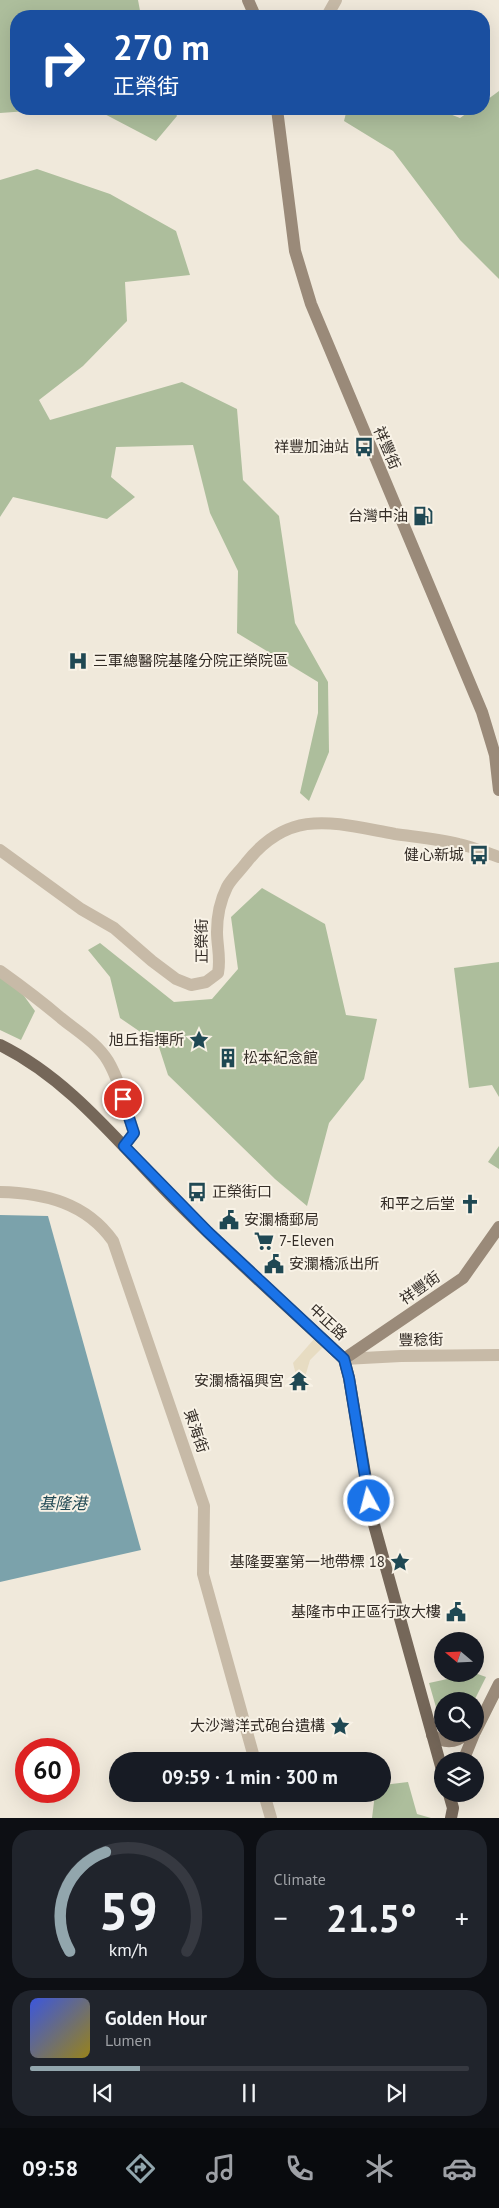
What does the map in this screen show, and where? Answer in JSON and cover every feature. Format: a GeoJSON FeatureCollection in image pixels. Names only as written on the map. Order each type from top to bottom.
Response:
{"type":"FeatureCollection","features":[{"type":"Feature","properties":{"kind":"main road","name":"中正路"},"geometry":{"type":"LineString","coordinates":[[0,1045],[38,1066],[49,1075],[124,1146],[208,1232],[344,1359],[349,1378],[373,1521],[437,1752]]}},
{"type":"Feature","properties":{"kind":"street","name":"祥豐街"},"geometry":{"type":"LineString","coordinates":[[278,115],[295,251],[311,304],[482,712],[495,756],[499,790]]}},
{"type":"Feature","properties":{"kind":"street","name":"正榮街"},"geometry":{"type":"LineString","coordinates":[[0,850],[81,909],[114,928],[176,979],[191,985],[206,982],[218,973],[221,960],[217,932],[218,914],[227,886],[251,856],[276,834],[294,827],[320,822],[340,823],[460,844],[499,857]]}},
{"type":"Feature","properties":{"kind":"street"},"geometry":{"type":"LineString","coordinates":[[0,971],[35,995],[99,1049],[118,1082],[134,1133],[124,1146]]}},
{"type":"Feature","properties":{"kind":"street","name":"東海街"},"geometry":{"type":"LineString","coordinates":[[0,1192],[39,1195],[69,1204],[81,1210],[104,1229],[116,1247],[204,1506],[203,1574],[252,1752]]}},
{"type":"Feature","properties":{"kind":"street","name":"祥豐街"},"geometry":{"type":"LineString","coordinates":[[344,1359],[463,1278],[499,1227]]}},
{"type":"Feature","properties":{"kind":"street","name":"豐稔街"},"geometry":{"type":"LineString","coordinates":[[344,1359],[401,1356],[499,1355]]}},
{"type":"Feature","properties":{"kind":"street"},"geometry":{"type":"LineString","coordinates":[[484,1713],[499,1684]]}},
{"type":"Feature","properties":{"kind":"street"},"geometry":{"type":"LineString","coordinates":[[266,1802],[271,1818]]}},
{"type":"Feature","properties":{"kind":"green space"},"geometry":{"type":"Polygon","coordinates":[[[0,0],[138,0],[140,10],[10,10],[10,112],[0,113],[0,0]]]}},
{"type":"Feature","properties":{"kind":"green space"},"geometry":{"type":"Polygon","coordinates":[[[499,91],[499,279],[460,240],[393,151],[344,121],[346,115],[452,115],[460,118],[464,115],[490,115],[490,98],[499,91]]]}},
{"type":"Feature","properties":{"kind":"green space"},"geometry":{"type":"Polygon","coordinates":[[[106,115],[176,115],[156,141],[106,115]]]}},
{"type":"Feature","properties":{"kind":"green space"},"geometry":{"type":"Polygon","coordinates":[[[37,169],[110,194],[176,231],[190,275],[125,282],[127,321],[83,366],[39,400],[50,420],[182,382],[237,409],[243,480],[279,516],[295,623],[328,682],[329,752],[309,801],[300,793],[318,713],[318,682],[237,633],[238,571],[210,513],[193,445],[116,447],[111,477],[135,497],[107,519],[13,497],[0,517],[0,180],[37,169]]]}},
{"type":"Feature","properties":{"kind":"green space"},"geometry":{"type":"Polygon","coordinates":[[[262,888],[325,924],[346,1015],[377,1019],[364,1079],[329,1123],[307,1206],[275,1179],[168,1075],[158,1044],[120,1018],[110,977],[88,950],[100,943],[174,1002],[212,999],[238,969],[231,917],[262,888]]]}},
{"type":"Feature","properties":{"kind":"green space"},"geometry":{"type":"Polygon","coordinates":[[[499,962],[499,1097],[492,1085],[469,1088],[454,968],[499,962]]]}},
{"type":"Feature","properties":{"kind":"green space"},"geometry":{"type":"Polygon","coordinates":[[[0,977],[19,989],[35,1011],[21,1040],[0,1030],[0,977]]]}},
{"type":"Feature","properties":{"kind":"green space"},"geometry":{"type":"Polygon","coordinates":[[[499,1146],[499,1169],[488,1162],[499,1146]]]}},
{"type":"Feature","properties":{"kind":"green space"},"geometry":{"type":"Polygon","coordinates":[[[484,1682],[478,1692],[434,1692],[434,1700],[429,1683],[484,1682]]]}},
{"type":"Feature","properties":{"kind":"green space"},"geometry":{"type":"Polygon","coordinates":[[[408,1782],[417,1814],[431,1818],[372,1818],[374,1802],[391,1802],[391,1784],[408,1782]]]}},
{"type":"Feature","properties":{"kind":"shaded area"},"geometry":{"type":"Polygon","coordinates":[[[315,1338],[323,1347],[310,1360],[305,1377],[296,1375],[293,1363],[315,1338]]]}},
{"type":"Feature","properties":{"kind":"water","name":"基隆港"},"geometry":{"type":"Polygon","coordinates":[[[0,1215],[48,1216],[141,1550],[0,1582],[0,1215]]]}},
{"type":"Feature","properties":{"kind":"place","name":"祥豐加油站"},"geometry":{"type":"Point","coordinates":[364,447]}},
{"type":"Feature","properties":{"kind":"place","name":"台灣中油"},"geometry":{"type":"Point","coordinates":[423,516]}},
{"type":"Feature","properties":{"kind":"place","name":"三軍總醫院基隆分院正榮院區"},"geometry":{"type":"Point","coordinates":[78,661]}},
{"type":"Feature","properties":{"kind":"place","name":"健心新城"},"geometry":{"type":"Point","coordinates":[479,855]}},
{"type":"Feature","properties":{"kind":"place","name":"旭丘指揮所"},"geometry":{"type":"Point","coordinates":[199,1040]}},
{"type":"Feature","properties":{"kind":"place","name":"松本紀念館"},"geometry":{"type":"Point","coordinates":[228,1058]}},
{"type":"Feature","properties":{"kind":"place","name":"正榮街口"},"geometry":{"type":"Point","coordinates":[197,1192]}},
{"type":"Feature","properties":{"kind":"place","name":"和平之后堂"},"geometry":{"type":"Point","coordinates":[470,1204]}},
{"type":"Feature","properties":{"kind":"place","name":"安瀾橋郵局"},"geometry":{"type":"Point","coordinates":[229,1220]}},
{"type":"Feature","properties":{"kind":"place","name":"7-Eleven"},"geometry":{"type":"Point","coordinates":[264,1241]}},
{"type":"Feature","properties":{"kind":"place","name":"安瀾橋派出所"},"geometry":{"type":"Point","coordinates":[274,1264]}},
{"type":"Feature","properties":{"kind":"place","name":"安瀾橋福興宮"},"geometry":{"type":"Point","coordinates":[299,1381]}},
{"type":"Feature","properties":{"kind":"place","name":"基隆要塞第一地帶標 18"},"geometry":{"type":"Point","coordinates":[400,1562]}},
{"type":"Feature","properties":{"kind":"place","name":"基隆市中正區行政大樓"},"geometry":{"type":"Point","coordinates":[456,1612]}},
{"type":"Feature","properties":{"kind":"place","name":"大沙灣洋式砲台遺構"},"geometry":{"type":"Point","coordinates":[340,1726]}},
{"type":"Feature","properties":{"kind":"route"},"geometry":{"type":"LineString","coordinates":[[123,1099],[134,1133],[124,1146],[208,1232],[344,1359],[349,1378],[369,1501]]}}]}
